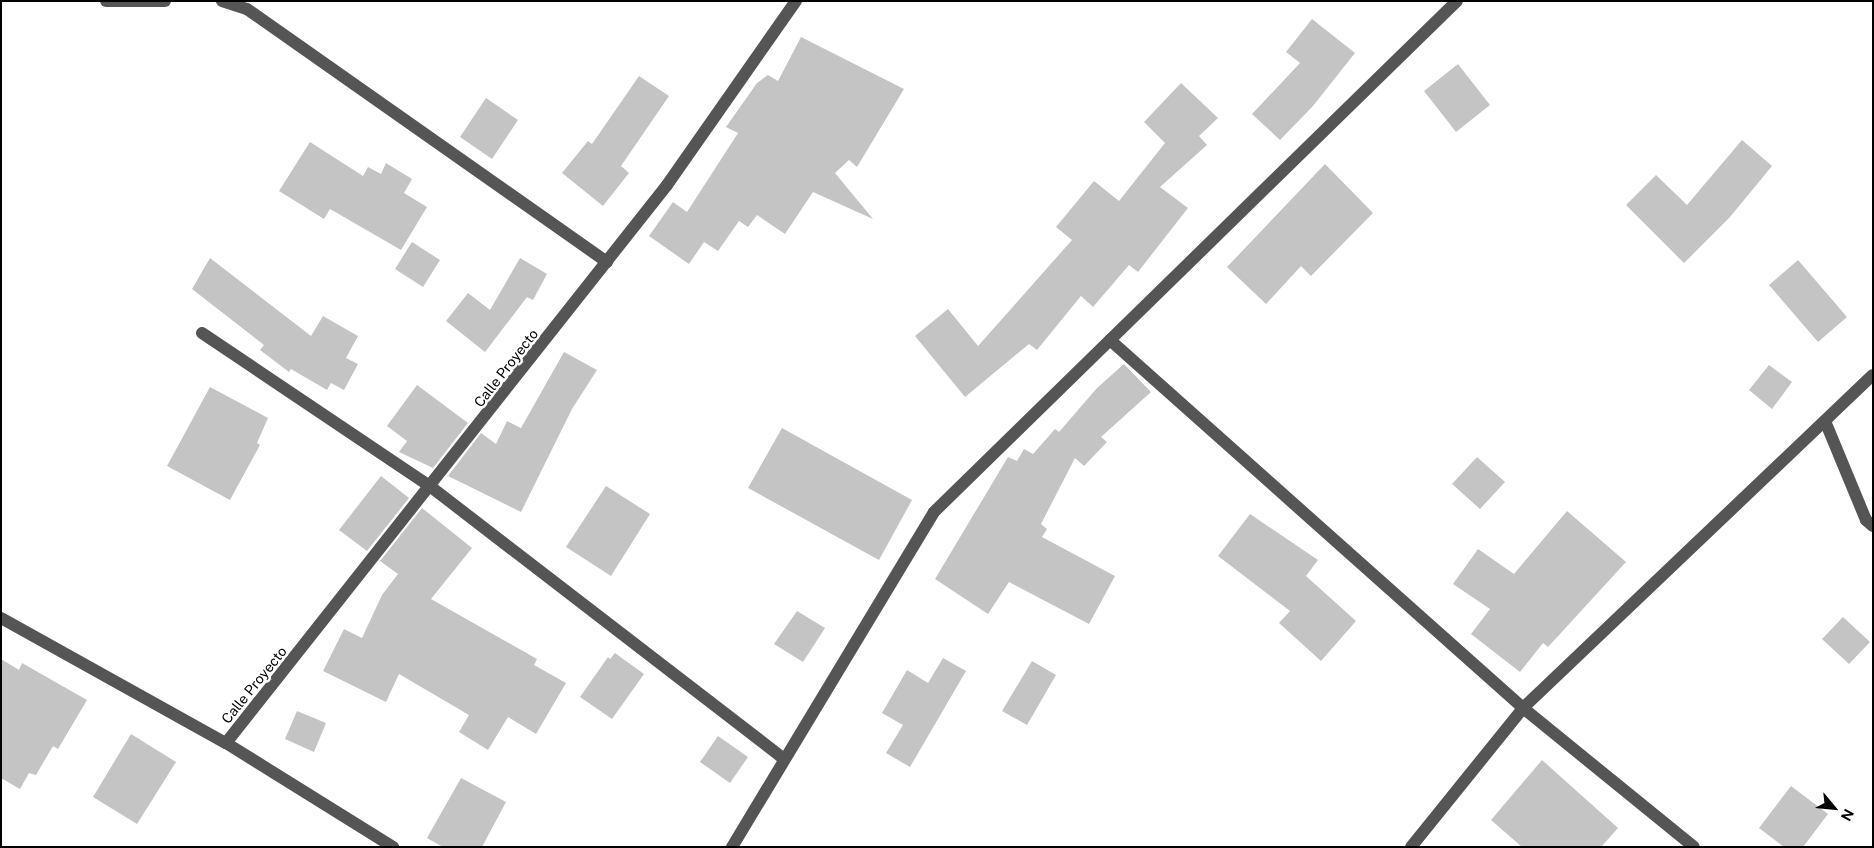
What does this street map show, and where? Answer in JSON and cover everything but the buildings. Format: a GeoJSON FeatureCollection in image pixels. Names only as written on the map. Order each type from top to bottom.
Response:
{"type":"FeatureCollection","features":[{"type":"Feature","properties":{"kind":"street"},"geometry":{"type":"LineString","coordinates":[[106,1],[165,1]]}},
{"type":"Feature","properties":{"kind":"street"},"geometry":{"type":"LineString","coordinates":[[222,1],[247,9],[607,262]]}},
{"type":"Feature","properties":{"kind":"street","name":"Calle Proyecto"},"geometry":{"type":"LineString","coordinates":[[226,743],[431,487],[667,185],[796,1]]}},
{"type":"Feature","properties":{"kind":"street"},"geometry":{"type":"LineString","coordinates":[[732,847],[783,758],[934,512],[1293,165],[1458,1]]}},
{"type":"Feature","properties":{"kind":"street"},"geometry":{"type":"LineString","coordinates":[[202,333],[431,487],[783,758]]}},
{"type":"Feature","properties":{"kind":"street"},"geometry":{"type":"LineString","coordinates":[[1110,340],[1523,708],[1694,847]]}},
{"type":"Feature","properties":{"kind":"street"},"geometry":{"type":"LineString","coordinates":[[1411,847],[1523,708],[1873,375]]}},
{"type":"Feature","properties":{"kind":"street"},"geometry":{"type":"LineString","coordinates":[[1825,421],[1866,520],[1873,526]]}},
{"type":"Feature","properties":{"kind":"street"},"geometry":{"type":"LineString","coordinates":[[1,618],[226,743],[393,847]]}}]}
